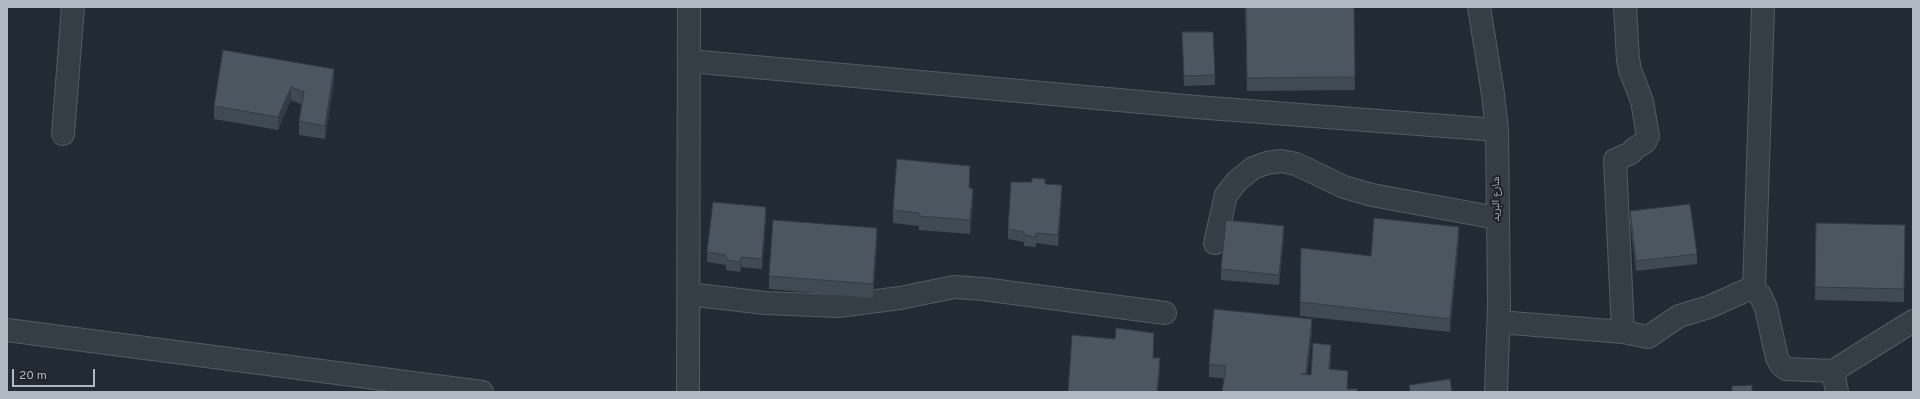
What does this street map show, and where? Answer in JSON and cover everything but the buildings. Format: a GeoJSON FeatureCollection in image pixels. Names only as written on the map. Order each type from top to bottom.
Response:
{"type":"FeatureCollection","features":[{"type":"Feature","properties":{"kind":"street"},"geometry":{"type":"LineString","coordinates":[[62,134],[73,7]]}},
{"type":"Feature","properties":{"kind":"street"},"geometry":{"type":"LineString","coordinates":[[688,392],[689,7]]}},
{"type":"Feature","properties":{"kind":"street","name":"شارع البريد"},"geometry":{"type":"LineString","coordinates":[[1480,7],[1494,94],[1497,130],[1499,322],[1496,392]]}},
{"type":"Feature","properties":{"kind":"street"},"geometry":{"type":"LineString","coordinates":[[1623,332],[1615,160],[1631,153],[1634,148],[1645,142],[1648,136],[1642,101],[1630,70],[1628,59],[1625,7]]}},
{"type":"Feature","properties":{"kind":"street"},"geometry":{"type":"LineString","coordinates":[[1763,7],[1754,289],[1760,295],[1766,308],[1777,358],[1781,366],[1786,369],[1835,382],[1910,326]]}},
{"type":"Feature","properties":{"kind":"street"},"geometry":{"type":"LineString","coordinates":[[689,61],[1196,106],[1497,130]]}},
{"type":"Feature","properties":{"kind":"street"},"geometry":{"type":"LineString","coordinates":[[1215,242],[1226,195],[1237,181],[1252,168],[1267,163],[1281,161],[1296,164],[1344,187],[1372,195],[1497,218]]}},
{"type":"Feature","properties":{"kind":"street"},"geometry":{"type":"LineString","coordinates":[[688,294],[765,303],[838,306],[900,298],[954,287],[983,289],[1165,313]]}},
{"type":"Feature","properties":{"kind":"street"},"geometry":{"type":"LineString","coordinates":[[1499,322],[1623,332],[1648,337],[1679,316],[1710,307],[1747,290],[1754,289]]}},
{"type":"Feature","properties":{"kind":"street"},"geometry":{"type":"LineString","coordinates":[[7,330],[482,392]]}}]}
